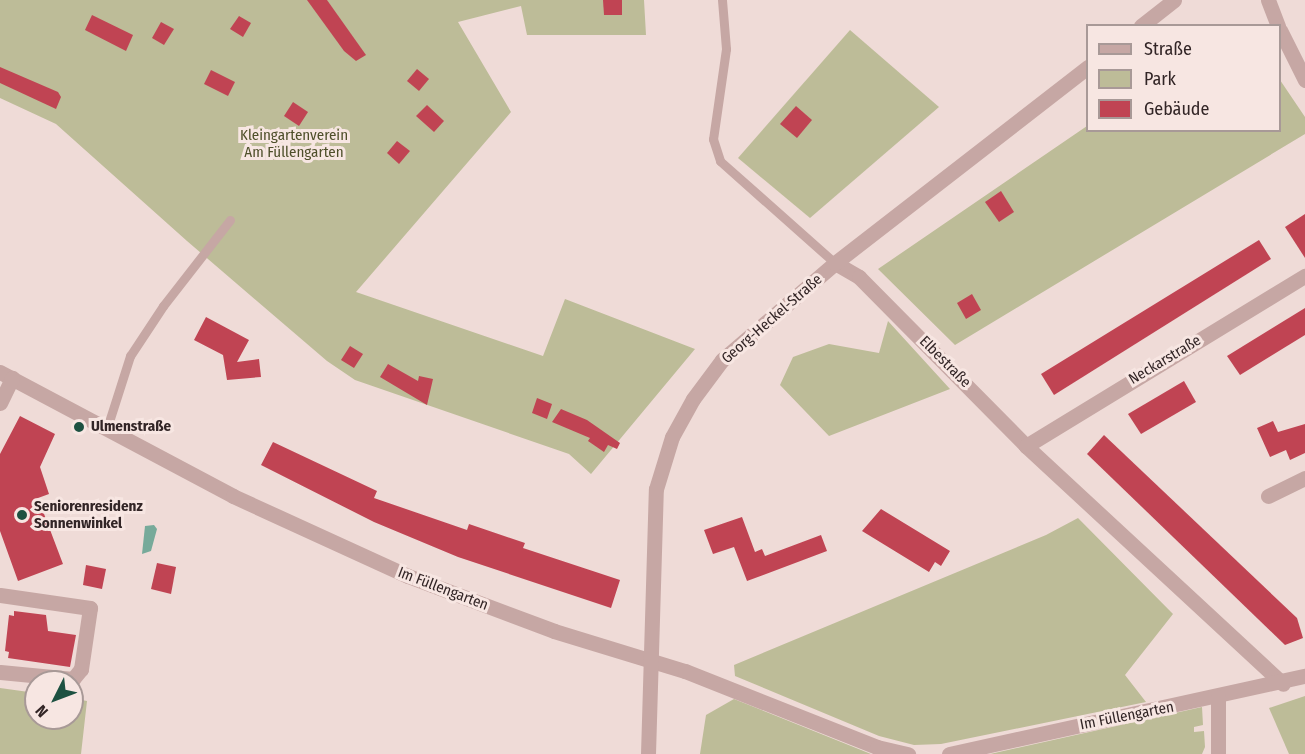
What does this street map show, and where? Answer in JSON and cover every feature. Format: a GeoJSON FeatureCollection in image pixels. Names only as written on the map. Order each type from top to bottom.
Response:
{"type":"FeatureCollection","features":[{"type":"Feature","properties":{"kind":"street"},"geometry":{"type":"LineString","coordinates":[[1143,24],[1173,0]]}},
{"type":"Feature","properties":{"kind":"street"},"geometry":{"type":"LineString","coordinates":[[1268,0],[1277,24]]}},
{"type":"Feature","properties":{"kind":"street"},"geometry":{"type":"LineString","coordinates":[[1281,32],[1305,80]]}},
{"type":"Feature","properties":{"kind":"street","name":"Georg-Heckel-Straße"},"geometry":{"type":"LineString","coordinates":[[648,754],[648,662],[656,489],[672,437],[693,399],[722,360],[835,263],[1086,69]]}},
{"type":"Feature","properties":{"kind":"street","name":"Elbestraße"},"geometry":{"type":"LineString","coordinates":[[835,263],[859,277],[1026,446],[1283,684]]}},
{"type":"Feature","properties":{"kind":"street","name":"Neckarstraße"},"geometry":{"type":"LineString","coordinates":[[1026,446],[1305,276]]}},
{"type":"Feature","properties":{"kind":"street"},"geometry":{"type":"LineString","coordinates":[[0,403],[6,375]]}},
{"type":"Feature","properties":{"kind":"street","name":"Im Füllengarten"},"geometry":{"type":"LineString","coordinates":[[6,375],[233,496],[408,576],[648,662],[685,671],[877,747],[908,754]]}},
{"type":"Feature","properties":{"kind":"street"},"geometry":{"type":"LineString","coordinates":[[1268,496],[1305,478]]}},
{"type":"Feature","properties":{"kind":"street"},"geometry":{"type":"LineString","coordinates":[[0,596],[90,608],[81,669],[73,679],[59,680],[0,672]]}},
{"type":"Feature","properties":{"kind":"street","name":"Im Füllengarten"},"geometry":{"type":"LineString","coordinates":[[949,754],[1283,684],[1305,676]]}},
{"type":"Feature","properties":{"kind":"street"},"geometry":{"type":"LineString","coordinates":[[1218,697],[1218,754]]}},
{"type":"Feature","properties":{"kind":"lane","name":"Elbestraße"},"geometry":{"type":"LineString","coordinates":[[722,0],[726,49],[713,139],[720,162],[835,263]]}},
{"type":"Feature","properties":{"kind":"lane"},"geometry":{"type":"LineString","coordinates":[[107,428],[130,356],[163,306],[230,220]]}},
{"type":"Feature","properties":{"kind":"green space","name":"Kleingartenverein Am Füllengarten"},"geometry":{"type":"Polygon","coordinates":[[[0,0],[644,0],[646,35],[527,35],[521,6],[458,22],[511,112],[356,292],[543,356],[565,299],[695,349],[591,474],[569,454],[355,380],[327,361],[187,241],[56,124],[0,98],[0,0]]]}},
{"type":"Feature","properties":{"kind":"green space"},"geometry":{"type":"Polygon","coordinates":[[[850,30],[939,107],[810,218],[738,158],[850,30]]]}},
{"type":"Feature","properties":{"kind":"green space"},"geometry":{"type":"Polygon","coordinates":[[[1281,81],[1305,117],[1305,134],[955,345],[878,269],[1086,127],[1086,132],[1281,132],[1281,81]]]}},
{"type":"Feature","properties":{"kind":"green space"},"geometry":{"type":"Polygon","coordinates":[[[888,321],[950,389],[829,436],[780,385],[793,357],[829,344],[879,353],[888,321]]]}},
{"type":"Feature","properties":{"kind":"green space"},"geometry":{"type":"Polygon","coordinates":[[[1078,518],[1173,614],[1125,675],[1146,702],[941,744],[914,745],[879,736],[735,676],[734,665],[1046,535],[1078,518]]]}},
{"type":"Feature","properties":{"kind":"green space"},"geometry":{"type":"Polygon","coordinates":[[[0,688],[24,691],[24,730],[84,730],[81,754],[0,754],[0,688]]]}},
{"type":"Feature","properties":{"kind":"green space"},"geometry":{"type":"Polygon","coordinates":[[[1305,696],[1305,754],[1289,754],[1269,708],[1305,696]]]}},
{"type":"Feature","properties":{"kind":"green space"},"geometry":{"type":"Polygon","coordinates":[[[734,699],[871,754],[700,754],[706,715],[734,699]]]}},
{"type":"Feature","properties":{"kind":"green space"},"geometry":{"type":"Polygon","coordinates":[[[84,700],[87,701],[84,728],[84,700]]]}},
{"type":"Feature","properties":{"kind":"green space"},"geometry":{"type":"Polygon","coordinates":[[[1202,707],[1203,725],[1194,727],[1194,732],[1204,731],[1205,747],[1202,754],[990,754],[1202,707]]]}},
{"type":"Feature","properties":{"kind":"shaded area"},"geometry":{"type":"Polygon","coordinates":[[[154,525],[157,529],[151,551],[142,554],[145,526],[154,525]]]}},
{"type":"Feature","properties":{"kind":"building"},"geometry":{"type":"Polygon","coordinates":[[[307,0],[327,0],[366,55],[356,61],[344,51],[307,0]]]}},
{"type":"Feature","properties":{"kind":"building"},"geometry":{"type":"Polygon","coordinates":[[[603,0],[622,0],[622,15],[604,15],[603,0]]]}},
{"type":"Feature","properties":{"kind":"building"},"geometry":{"type":"Polygon","coordinates":[[[92,15],[133,35],[126,51],[85,30],[92,15]]]}},
{"type":"Feature","properties":{"kind":"building"},"geometry":{"type":"Polygon","coordinates":[[[239,16],[251,23],[243,37],[230,29],[239,16]]]}},
{"type":"Feature","properties":{"kind":"building"},"geometry":{"type":"Polygon","coordinates":[[[161,22],[174,29],[164,45],[152,38],[161,22]]]}},
{"type":"Feature","properties":{"kind":"building"},"geometry":{"type":"Polygon","coordinates":[[[0,67],[58,92],[61,97],[56,109],[0,83],[0,67]]]}},
{"type":"Feature","properties":{"kind":"building"},"geometry":{"type":"Polygon","coordinates":[[[417,69],[429,79],[419,91],[407,81],[417,69]]]}},
{"type":"Feature","properties":{"kind":"building"},"geometry":{"type":"Polygon","coordinates":[[[211,70],[235,82],[228,96],[204,84],[211,70]]]}},
{"type":"Feature","properties":{"kind":"building"},"geometry":{"type":"Polygon","coordinates":[[[293,102],[308,112],[299,126],[284,116],[293,102]]]}},
{"type":"Feature","properties":{"kind":"building"},"geometry":{"type":"Polygon","coordinates":[[[427,105],[444,121],[434,132],[416,116],[427,105]]]}},
{"type":"Feature","properties":{"kind":"building"},"geometry":{"type":"Polygon","coordinates":[[[796,106],[812,120],[797,138],[780,124],[796,106]]]}},
{"type":"Feature","properties":{"kind":"building"},"geometry":{"type":"Polygon","coordinates":[[[397,141],[410,151],[399,164],[387,153],[397,141]]]}},
{"type":"Feature","properties":{"kind":"building"},"geometry":{"type":"Polygon","coordinates":[[[1001,191],[1014,212],[999,222],[985,202],[1001,191]]]}},
{"type":"Feature","properties":{"kind":"building"},"geometry":{"type":"Polygon","coordinates":[[[1305,214],[1305,258],[1285,227],[1305,214]]]}},
{"type":"Feature","properties":{"kind":"building"},"geometry":{"type":"Polygon","coordinates":[[[1259,240],[1271,259],[1054,395],[1041,374],[1259,240]]]}},
{"type":"Feature","properties":{"kind":"building"},"geometry":{"type":"Polygon","coordinates":[[[972,294],[981,310],[966,319],[957,303],[972,294]]]}},
{"type":"Feature","properties":{"kind":"building"},"geometry":{"type":"Polygon","coordinates":[[[1305,308],[1305,335],[1240,375],[1227,356],[1305,308]]]}},
{"type":"Feature","properties":{"kind":"building"},"geometry":{"type":"Polygon","coordinates":[[[206,317],[249,340],[237,362],[259,359],[261,377],[227,380],[223,355],[194,340],[206,317]]]}},
{"type":"Feature","properties":{"kind":"building"},"geometry":{"type":"Polygon","coordinates":[[[350,346],[363,354],[354,368],[341,360],[350,346]]]}},
{"type":"Feature","properties":{"kind":"building"},"geometry":{"type":"Polygon","coordinates":[[[388,364],[418,381],[419,376],[433,379],[427,405],[380,377],[388,364]]]}},
{"type":"Feature","properties":{"kind":"building"},"geometry":{"type":"Polygon","coordinates":[[[1184,381],[1196,402],[1141,434],[1128,414],[1184,381]]]}},
{"type":"Feature","properties":{"kind":"building"},"geometry":{"type":"Polygon","coordinates":[[[537,398],[552,404],[547,419],[532,413],[537,398]]]}},
{"type":"Feature","properties":{"kind":"building"},"geometry":{"type":"Polygon","coordinates":[[[561,409],[587,420],[620,443],[617,449],[608,445],[604,452],[588,441],[590,438],[552,422],[561,409]]]}},
{"type":"Feature","properties":{"kind":"building","name":"Seniorenresidenz Sonnenwinkel"},"geometry":{"type":"Polygon","coordinates":[[[20,416],[55,434],[40,467],[49,494],[38,498],[63,564],[18,581],[0,531],[0,454],[20,416]]]}},
{"type":"Feature","properties":{"kind":"building"},"geometry":{"type":"Polygon","coordinates":[[[1273,421],[1278,432],[1305,424],[1305,453],[1290,460],[1286,450],[1270,457],[1257,428],[1273,421]]]}},
{"type":"Feature","properties":{"kind":"building"},"geometry":{"type":"Polygon","coordinates":[[[1104,435],[1297,618],[1303,638],[1285,645],[1087,454],[1104,435]]]}},
{"type":"Feature","properties":{"kind":"building"},"geometry":{"type":"Polygon","coordinates":[[[273,442],[377,491],[374,498],[467,530],[469,524],[525,543],[523,548],[620,580],[611,608],[458,557],[374,522],[261,465],[273,442]]]}},
{"type":"Feature","properties":{"kind":"building"},"geometry":{"type":"Polygon","coordinates":[[[881,509],[950,551],[941,566],[935,562],[929,572],[862,531],[881,509]]]}},
{"type":"Feature","properties":{"kind":"building"},"geometry":{"type":"Polygon","coordinates":[[[742,517],[755,552],[762,549],[765,556],[821,535],[827,551],[747,581],[734,547],[713,554],[704,530],[742,517]]]}},
{"type":"Feature","properties":{"kind":"building"},"geometry":{"type":"Polygon","coordinates":[[[157,563],[176,567],[171,594],[151,589],[157,563]]]}},
{"type":"Feature","properties":{"kind":"building"},"geometry":{"type":"Polygon","coordinates":[[[86,565],[106,569],[102,589],[83,585],[86,565]]]}},
{"type":"Feature","properties":{"kind":"building"},"geometry":{"type":"Polygon","coordinates":[[[14,611],[46,615],[48,631],[76,635],[70,667],[8,658],[9,652],[5,651],[9,615],[14,616],[14,611]]]}},
{"type":"Feature","properties":{"kind":"place","name":"Ulmenstraße"},"geometry":{"type":"Point","coordinates":[79,427]}},
{"type":"Feature","properties":{"kind":"place","name":"Seniorenresidenz Sonnenwinkel"},"geometry":{"type":"Point","coordinates":[22,515]}}]}
